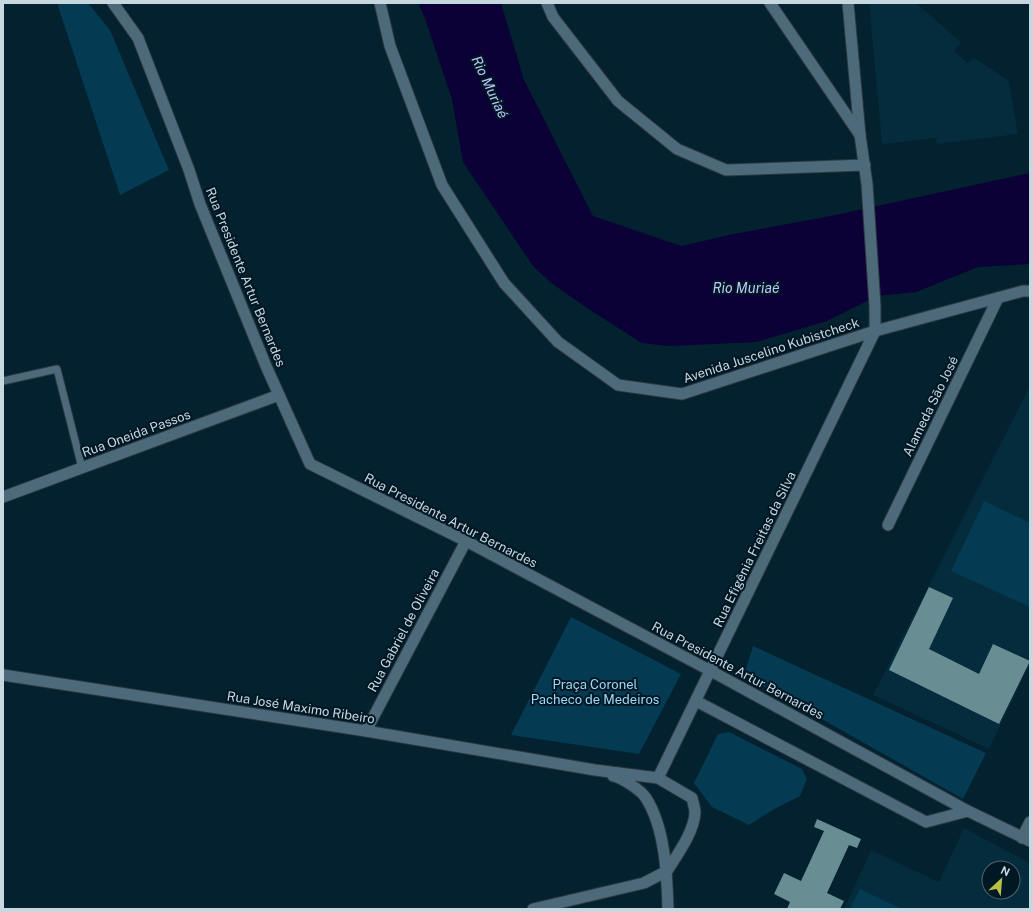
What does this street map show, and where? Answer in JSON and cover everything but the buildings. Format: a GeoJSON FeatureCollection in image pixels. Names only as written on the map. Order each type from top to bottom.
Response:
{"type":"FeatureCollection","features":[{"type":"Feature","properties":{"kind":"street","name":"Rua Presidente Artur Bernardes"},"geometry":{"type":"LineString","coordinates":[[112,3],[138,38],[189,170],[200,204],[279,395],[310,464],[466,541],[711,671],[968,811],[1026,840]]}},
{"type":"Feature","properties":{"kind":"street","name":"Avenida Juscelino Kubistcheck"},"geometry":{"type":"LineString","coordinates":[[380,3],[390,46],[442,185],[504,283],[558,342],[618,385],[682,394],[875,331],[1023,291],[1030,291]]}},
{"type":"Feature","properties":{"kind":"street"},"geometry":{"type":"LineString","coordinates":[[546,3],[553,17],[618,101],[677,150],[726,170],[865,165]]}},
{"type":"Feature","properties":{"kind":"street"},"geometry":{"type":"LineString","coordinates":[[770,3],[860,135]]}},
{"type":"Feature","properties":{"kind":"street"},"geometry":{"type":"LineString","coordinates":[[848,3],[860,135],[867,184],[875,306],[875,331]]}},
{"type":"Feature","properties":{"kind":"street","name":"Alameda São José"},"geometry":{"type":"LineString","coordinates":[[888,525],[998,298]]}},
{"type":"Feature","properties":{"kind":"street","name":"Rua Efigênia Freitas da Silva"},"geometry":{"type":"LineString","coordinates":[[658,778],[875,331]]}},
{"type":"Feature","properties":{"kind":"street","name":"Rua Oneida Passos"},"geometry":{"type":"LineString","coordinates":[[3,497],[279,395]]}},
{"type":"Feature","properties":{"kind":"street","name":"Rua Gabriel de Oliveira"},"geometry":{"type":"LineString","coordinates":[[366,731],[466,541]]}},
{"type":"Feature","properties":{"kind":"street","name":"Rua José Maximo Ribeiro"},"geometry":{"type":"LineString","coordinates":[[3,675],[366,731],[595,770]]}},
{"type":"Feature","properties":{"kind":"street"},"geometry":{"type":"LineString","coordinates":[[696,701],[926,822],[968,811]]}},
{"type":"Feature","properties":{"kind":"street"},"geometry":{"type":"LineString","coordinates":[[532,909],[644,883],[667,871],[693,824],[695,813],[692,798],[658,778],[595,770]]}},
{"type":"Feature","properties":{"kind":"street"},"geometry":{"type":"LineString","coordinates":[[595,770],[621,778],[645,796],[657,819],[667,871],[668,909]]}},
{"type":"Feature","properties":{"kind":"street"},"geometry":{"type":"LineString","coordinates":[[1026,840],[1030,822]]}},
{"type":"Feature","properties":{"kind":"lane"},"geometry":{"type":"LineString","coordinates":[[3,381],[57,369],[82,468]]}},
{"type":"Feature","properties":{"kind":"shaded area"},"geometry":{"type":"Polygon","coordinates":[[[869,3],[916,3],[961,42],[954,51],[968,63],[973,57],[1009,81],[1018,134],[937,144],[936,138],[882,144],[869,3]]]}},
{"type":"Feature","properties":{"kind":"shaded area"},"geometry":{"type":"Polygon","coordinates":[[[1030,386],[1030,663],[989,749],[873,695],[1030,386]]]}},
{"type":"Feature","properties":{"kind":"shaded area"},"geometry":{"type":"Polygon","coordinates":[[[964,828],[1030,863],[1030,909],[844,909],[871,850],[939,882],[964,828]]]}},
{"type":"Feature","properties":{"kind":"green space"},"geometry":{"type":"Polygon","coordinates":[[[57,3],[88,3],[110,30],[169,170],[120,195],[57,3]]]}},
{"type":"Feature","properties":{"kind":"green space"},"geometry":{"type":"Polygon","coordinates":[[[984,501],[1030,523],[1030,607],[951,571],[984,501]]]}},
{"type":"Feature","properties":{"kind":"green space","name":"Praça Coronel Pacheco de Medeiros"},"geometry":{"type":"Polygon","coordinates":[[[571,617],[681,674],[639,754],[511,735],[571,617]]]}},
{"type":"Feature","properties":{"kind":"green space"},"geometry":{"type":"Polygon","coordinates":[[[753,646],[986,753],[963,799],[744,675],[753,646]]]}},
{"type":"Feature","properties":{"kind":"green space"},"geometry":{"type":"Polygon","coordinates":[[[729,732],[802,769],[807,779],[800,796],[776,808],[749,825],[712,807],[694,783],[718,734],[729,732]]]}},
{"type":"Feature","properties":{"kind":"green space"},"geometry":{"type":"Polygon","coordinates":[[[860,889],[902,909],[850,909],[860,889]]]}},
{"type":"Feature","properties":{"kind":"water","name":"Rio Muriaé"},"geometry":{"type":"Polygon","coordinates":[[[418,3],[501,3],[524,80],[593,216],[681,246],[734,234],[831,216],[1030,173],[1030,264],[978,267],[916,292],[877,296],[827,321],[756,342],[669,346],[642,343],[587,308],[550,282],[533,266],[463,162],[452,99],[425,18],[418,3]]]}}]}
